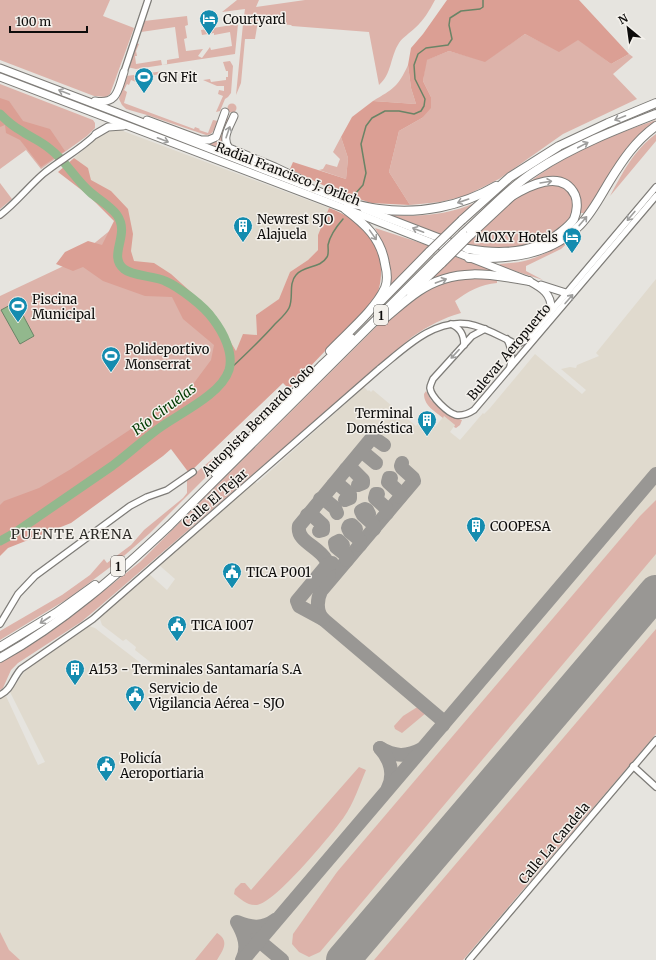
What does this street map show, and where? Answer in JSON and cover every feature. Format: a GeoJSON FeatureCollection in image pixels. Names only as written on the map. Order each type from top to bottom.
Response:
{"type":"FeatureCollection","features":[{"type":"Feature","properties":{"kind":"highway","name":"1"},"geometry":{"type":"LineString","coordinates":[[546,160],[578,136],[656,104]]}},
{"type":"Feature","properties":{"kind":"highway","name":"1"},"geometry":{"type":"LineString","coordinates":[[546,160],[619,128],[656,114]]}},
{"type":"Feature","properties":{"kind":"highway"},"geometry":{"type":"LineString","coordinates":[[469,258],[502,258],[520,256],[548,247],[568,236],[585,219],[627,154],[642,137],[656,126]]}},
{"type":"Feature","properties":{"kind":"highway","name":"Autopista Bernardo Soto"},"geometry":{"type":"LineString","coordinates":[[385,318],[436,258],[462,220],[510,177],[546,160]]}},
{"type":"Feature","properties":{"kind":"highway","name":"Autopista Bernardo Soto"},"geometry":{"type":"LineString","coordinates":[[436,258],[510,197],[531,178],[546,160]]}},
{"type":"Feature","properties":{"kind":"highway","name":"Autopista Bernardo Soto"},"geometry":{"type":"LineString","coordinates":[[464,234],[546,160]]}},
{"type":"Feature","properties":{"kind":"highway","name":"Autopista Bernardo Soto"},"geometry":{"type":"LineString","coordinates":[[0,658],[52,625],[132,561],[170,525],[372,318],[436,258],[546,160]]}},
{"type":"Feature","properties":{"kind":"highway"},"geometry":{"type":"LineString","coordinates":[[347,206],[405,211],[428,209],[470,199],[482,194],[510,177]]}},
{"type":"Feature","properties":{"kind":"highway"},"geometry":{"type":"LineString","coordinates":[[468,249],[501,253],[519,251],[539,245],[557,235],[568,227],[574,220],[576,211],[576,197],[573,191],[566,185],[557,181],[533,185],[510,197]]}},
{"type":"Feature","properties":{"kind":"highway"},"geometry":{"type":"LineString","coordinates":[[222,466],[248,434],[369,311],[378,300],[386,286],[386,267],[383,252],[369,228],[347,206]]}},
{"type":"Feature","properties":{"kind":"highway"},"geometry":{"type":"LineString","coordinates":[[385,318],[420,291],[430,285],[449,278],[483,274],[529,281]]}},
{"type":"Feature","properties":{"kind":"highway","name":"1"},"geometry":{"type":"LineString","coordinates":[[323,369],[385,318]]}},
{"type":"Feature","properties":{"kind":"highway","name":"Autopista Bernardo Soto"},"geometry":{"type":"LineString","coordinates":[[0,647],[56,613],[98,583],[146,540],[323,369]]}},
{"type":"Feature","properties":{"kind":"main road","name":"Radial Francisco J. Orlich"},"geometry":{"type":"LineString","coordinates":[[0,68],[337,199],[347,206],[469,258],[529,281],[548,293],[551,301],[551,310]]}},
{"type":"Feature","properties":{"kind":"main road"},"geometry":{"type":"LineString","coordinates":[[77,97],[102,102],[111,100],[116,95],[124,72]]}},
{"type":"Feature","properties":{"kind":"main road","name":"Radial Francisco J. Orlich"},"geometry":{"type":"LineString","coordinates":[[0,77],[127,126],[468,249]]}},
{"type":"Feature","properties":{"kind":"main road"},"geometry":{"type":"LineString","coordinates":[[118,113],[158,123],[205,140],[216,137],[225,112]]}},
{"type":"Feature","properties":{"kind":"main road"},"geometry":{"type":"LineString","coordinates":[[96,114],[100,125],[96,134]]}},
{"type":"Feature","properties":{"kind":"main road"},"geometry":{"type":"LineString","coordinates":[[234,116],[226,136],[226,143],[229,148],[275,167],[337,199]]}},
{"type":"Feature","properties":{"kind":"main road"},"geometry":{"type":"LineString","coordinates":[[96,134],[108,127],[117,125],[127,126]]}},
{"type":"Feature","properties":{"kind":"main road"},"geometry":{"type":"LineString","coordinates":[[529,281],[566,293]]}},
{"type":"Feature","properties":{"kind":"street"},"geometry":{"type":"LineString","coordinates":[[124,72],[148,0]]}},
{"type":"Feature","properties":{"kind":"street"},"geometry":{"type":"LineString","coordinates":[[0,215],[8,210],[42,176],[96,134]]}},
{"type":"Feature","properties":{"kind":"street","name":"Bulevar Aeropuerto"},"geometry":{"type":"LineString","coordinates":[[656,186],[527,340],[517,344],[484,329],[475,334],[464,345],[433,379],[430,387],[435,398],[445,409],[457,415],[466,415],[474,410],[656,196]]}},
{"type":"Feature","properties":{"kind":"street"},"geometry":{"type":"LineString","coordinates":[[450,323],[457,326],[461,331],[464,338],[464,345]]}},
{"type":"Feature","properties":{"kind":"street","name":"Calle El Tejar"},"geometry":{"type":"LineString","coordinates":[[0,695],[6,692],[15,675],[21,669],[93,619],[379,369],[416,340],[433,330],[450,323],[468,324],[484,329]]}},
{"type":"Feature","properties":{"kind":"street"},"geometry":{"type":"LineString","coordinates":[[507,339],[511,346],[512,354],[509,369]]}},
{"type":"Feature","properties":{"kind":"street"},"geometry":{"type":"LineString","coordinates":[[0,624],[18,594],[35,576],[130,506],[147,497],[167,490],[193,472]]}},
{"type":"Feature","properties":{"kind":"street","name":"Calle La Candela"},"geometry":{"type":"LineString","coordinates":[[469,960],[656,740]]}},
{"type":"Feature","properties":{"kind":"street"},"geometry":{"type":"LineString","coordinates":[[634,766],[656,787]]}},
{"type":"Feature","properties":{"kind":"shaded area"},"geometry":{"type":"Polygon","coordinates":[[[0,0],[110,0],[103,16],[134,28],[110,94],[106,97],[94,96],[0,60],[0,0]]]}},
{"type":"Feature","properties":{"kind":"shaded area"},"geometry":{"type":"Polygon","coordinates":[[[237,0],[259,0],[256,7],[305,0],[435,0],[421,22],[399,43],[389,71],[379,85],[369,32],[292,26],[279,24],[280,20],[266,19],[266,22],[258,21],[255,39],[245,39],[241,83],[236,95],[245,9],[222,12],[237,0]]]}},
{"type":"Feature","properties":{"kind":"shaded area"},"geometry":{"type":"Polygon","coordinates":[[[447,0],[579,0],[629,54],[611,64],[578,40],[559,52],[525,34],[485,62],[449,51],[427,60],[423,81],[431,97],[431,108],[422,118],[399,131],[389,172],[410,205],[371,203],[333,190],[290,169],[293,162],[346,179],[348,158],[341,137],[352,117],[373,101],[416,104],[411,88],[408,65],[411,48],[447,0]]]}},
{"type":"Feature","properties":{"kind":"shaded area"},"geometry":{"type":"Polygon","coordinates":[[[187,16],[188,25],[185,26],[187,38],[184,39],[186,51],[203,49],[198,56],[202,58],[210,47],[211,50],[232,46],[230,32],[214,35],[214,33],[202,35],[201,30],[238,24],[235,54],[136,69],[127,67],[136,43],[139,44],[136,51],[137,56],[135,56],[136,64],[161,60],[162,65],[167,64],[167,60],[179,58],[175,27],[141,32],[144,21],[187,16]]]}},
{"type":"Feature","properties":{"kind":"shaded area"},"geometry":{"type":"Polygon","coordinates":[[[525,34],[559,51],[578,39],[611,64],[629,54],[633,57],[613,74],[637,99],[563,134],[499,179],[465,196],[440,202],[410,205],[389,172],[399,131],[422,118],[431,97],[423,81],[426,60],[449,51],[485,61],[525,34]]]}},
{"type":"Feature","properties":{"kind":"shaded area"},"geometry":{"type":"Polygon","coordinates":[[[230,61],[233,66],[231,93],[225,99],[220,111],[216,112],[223,96],[218,94],[219,90],[224,91],[224,86],[217,86],[203,80],[210,79],[211,82],[226,80],[226,77],[228,77],[228,71],[226,71],[223,62],[230,61]]]}},
{"type":"Feature","properties":{"kind":"shaded area"},"geometry":{"type":"Polygon","coordinates":[[[408,65],[411,88],[416,104],[373,101],[398,83],[408,65]]]}},
{"type":"Feature","properties":{"kind":"shaded area"},"geometry":{"type":"Polygon","coordinates":[[[164,71],[164,73],[137,79],[136,82],[131,80],[129,85],[127,84],[124,90],[127,92],[124,103],[194,129],[195,127],[208,133],[213,120],[218,121],[211,134],[206,135],[126,109],[122,105],[119,99],[126,76],[164,71]]]}},
{"type":"Feature","properties":{"kind":"shaded area"},"geometry":{"type":"Polygon","coordinates":[[[0,84],[93,120],[95,123],[95,128],[87,136],[41,169],[26,150],[0,169],[0,84]]]}},
{"type":"Feature","properties":{"kind":"shaded area"},"geometry":{"type":"Polygon","coordinates":[[[0,98],[9,101],[23,121],[50,129],[65,151],[41,167],[20,140],[6,133],[5,125],[0,127],[0,98]]]}},
{"type":"Feature","properties":{"kind":"shaded area"},"geometry":{"type":"Polygon","coordinates":[[[232,103],[237,108],[232,113],[227,108],[232,103]]]}},
{"type":"Feature","properties":{"kind":"shaded area"},"geometry":{"type":"Polygon","coordinates":[[[226,118],[230,119],[223,140],[229,152],[204,143],[208,142],[226,118]]]}},
{"type":"Feature","properties":{"kind":"shaded area"},"geometry":{"type":"Polygon","coordinates":[[[656,120],[627,149],[588,211],[585,213],[581,213],[568,182],[526,185],[556,164],[588,147],[656,120]]]}},
{"type":"Feature","properties":{"kind":"shaded area"},"geometry":{"type":"Polygon","coordinates":[[[115,128],[329,208],[318,235],[318,250],[308,260],[290,272],[280,299],[256,315],[257,335],[236,351],[212,311],[131,260],[129,243],[74,158],[105,131],[115,128]]]}},
{"type":"Feature","properties":{"kind":"shaded area"},"geometry":{"type":"Polygon","coordinates":[[[656,134],[656,141],[610,196],[624,170],[635,154],[656,134]]]}},
{"type":"Feature","properties":{"kind":"shaded area"},"geometry":{"type":"Polygon","coordinates":[[[341,137],[348,158],[346,179],[319,170],[323,169],[326,164],[337,167],[340,159],[333,152],[341,137]]]}},
{"type":"Feature","properties":{"kind":"shaded area"},"geometry":{"type":"Polygon","coordinates":[[[74,158],[88,168],[91,180],[111,191],[128,209],[133,234],[131,251],[134,261],[154,263],[171,274],[212,311],[236,351],[243,334],[257,335],[256,315],[279,299],[290,272],[308,260],[318,250],[318,235],[329,208],[346,215],[364,229],[374,240],[380,257],[380,285],[374,300],[360,316],[289,389],[283,383],[189,473],[171,449],[71,523],[8,548],[0,556],[0,505],[4,501],[39,488],[71,469],[188,391],[211,360],[214,345],[183,319],[172,297],[145,296],[103,281],[83,267],[73,271],[56,264],[65,252],[88,241],[102,245],[114,221],[88,195],[58,172],[74,158]]]}},
{"type":"Feature","properties":{"kind":"shaded area"},"geometry":{"type":"Polygon","coordinates":[[[0,183],[12,199],[0,209],[0,183]]]}},
{"type":"Feature","properties":{"kind":"shaded area"},"geometry":{"type":"Polygon","coordinates":[[[546,185],[561,186],[569,192],[571,196],[573,211],[569,220],[564,226],[539,240],[511,249],[493,250],[464,245],[521,193],[546,185]]]}},
{"type":"Feature","properties":{"kind":"shaded area"},"geometry":{"type":"Polygon","coordinates":[[[477,202],[442,235],[390,215],[412,216],[434,214],[456,210],[477,202]]]}},
{"type":"Feature","properties":{"kind":"shaded area","name":"Polideportivo Monserrat"},"geometry":{"type":"Polygon","coordinates":[[[118,224],[113,256],[193,306],[226,362],[0,535],[0,296],[70,263],[118,224]]]}},
{"type":"Feature","properties":{"kind":"shaded area"},"geometry":{"type":"Polygon","coordinates":[[[375,228],[430,246],[389,287],[389,264],[382,242],[375,228]]]}},
{"type":"Feature","properties":{"kind":"shaded area"},"geometry":{"type":"Polygon","coordinates":[[[575,236],[561,249],[526,266],[526,271],[543,280],[499,266],[500,264],[521,262],[540,256],[575,236]]]}},
{"type":"Feature","properties":{"kind":"shaded area"},"geometry":{"type":"Polygon","coordinates":[[[453,256],[505,274],[477,270],[463,271],[425,283],[453,256]]]}},
{"type":"Feature","properties":{"kind":"shaded area"},"geometry":{"type":"Polygon","coordinates":[[[463,278],[497,278],[497,283],[474,289],[455,301],[461,313],[448,317],[412,337],[81,622],[18,663],[11,670],[3,688],[0,690],[0,661],[81,609],[140,562],[392,311],[445,280],[463,278]]]}},
{"type":"Feature","properties":{"kind":"shaded area"},"geometry":{"type":"Polygon","coordinates":[[[656,279],[656,734],[463,960],[0,960],[0,698],[6,696],[38,765],[45,762],[10,692],[28,667],[89,626],[95,628],[151,671],[154,665],[135,650],[136,647],[126,639],[123,641],[102,625],[100,619],[107,608],[148,573],[167,590],[175,579],[159,565],[254,481],[257,483],[364,387],[371,392],[373,390],[416,426],[423,418],[435,427],[444,416],[455,425],[450,432],[460,440],[483,413],[484,414],[490,408],[535,354],[582,394],[586,390],[561,369],[570,367],[576,368],[577,365],[599,356],[596,353],[656,279]]]}},
{"type":"Feature","properties":{"kind":"shaded area","name":"Piscina Municipal"},"geometry":{"type":"Polygon","coordinates":[[[16,302],[34,336],[20,344],[1,310],[16,302]]]}},
{"type":"Feature","properties":{"kind":"shaded area"},"geometry":{"type":"Polygon","coordinates":[[[426,391],[431,400],[447,414],[462,420],[460,425],[456,428],[454,427],[455,425],[444,416],[443,418],[430,408],[424,398],[426,391]]]}},
{"type":"Feature","properties":{"kind":"shaded area"},"geometry":{"type":"Polygon","coordinates":[[[216,456],[222,461],[150,533],[117,562],[69,598],[0,640],[0,631],[62,595],[90,575],[104,559],[107,563],[131,545],[144,530],[183,498],[187,493],[187,480],[216,456]]]}},
{"type":"Feature","properties":{"kind":"shaded area"},"geometry":{"type":"Polygon","coordinates":[[[656,500],[656,554],[320,952],[309,957],[299,952],[292,944],[293,934],[337,872],[640,516],[656,500]]]}},
{"type":"Feature","properties":{"kind":"shaded area"},"geometry":{"type":"Polygon","coordinates":[[[656,629],[656,734],[463,960],[374,960],[656,629]]]}},
{"type":"Feature","properties":{"kind":"shaded area"},"geometry":{"type":"Polygon","coordinates":[[[419,706],[426,713],[402,733],[395,729],[394,726],[403,716],[419,706]]]}},
{"type":"Feature","properties":{"kind":"shaded area"},"geometry":{"type":"Polygon","coordinates":[[[359,767],[366,770],[347,812],[338,825],[290,880],[277,893],[257,905],[247,903],[234,894],[235,889],[241,883],[245,883],[251,890],[359,767]]]}},
{"type":"Feature","properties":{"kind":"shaded area"},"geometry":{"type":"Polygon","coordinates":[[[0,932],[9,950],[20,960],[0,960],[0,932]]]}},
{"type":"Feature","properties":{"kind":"shaded area"},"geometry":{"type":"Polygon","coordinates":[[[217,933],[223,939],[224,946],[217,960],[195,960],[217,933]]]}},
{"type":"Feature","properties":{"kind":"waterway"},"geometry":{"type":"LineString","coordinates":[[355,194],[363,185],[366,173],[361,144],[366,126],[372,118],[385,111],[399,111],[414,114],[421,111],[424,106],[425,99],[415,79],[414,65],[418,54],[426,48],[448,45],[452,39],[449,25],[450,18],[461,11],[480,9],[483,7],[483,0]]}},
{"type":"Feature","properties":{"kind":"waterway","name":"Río Ciruelas"},"geometry":{"type":"LineString","coordinates":[[0,114],[14,127],[43,144],[56,154],[85,187],[111,208],[117,215],[121,222],[122,230],[118,257],[119,263],[124,269],[132,273],[161,279],[191,297],[204,308],[217,324],[227,343],[230,357],[229,370],[224,379],[208,396],[166,423],[112,466],[13,534],[0,541]]}},
{"type":"Feature","properties":{"kind":"waterway"},"geometry":{"type":"LineString","coordinates":[[229,370],[259,342],[286,312],[289,308],[292,283],[296,275],[299,272],[324,261],[328,255],[330,238],[343,219]]}},
{"type":"Feature","properties":{"kind":"taxiway"},"geometry":{"type":"LineString","coordinates":[[326,584],[329,572],[328,563],[323,556],[304,539],[300,533],[299,526],[371,439],[374,438],[384,445]]}},
{"type":"Feature","properties":{"kind":"taxiway"},"geometry":{"type":"LineString","coordinates":[[360,453],[364,453],[376,463]]}},
{"type":"Feature","properties":{"kind":"taxiway"},"geometry":{"type":"LineString","coordinates":[[402,463],[402,468],[413,478],[414,481],[321,591],[318,609],[323,619],[442,720],[443,725]]}},
{"type":"Feature","properties":{"kind":"taxiway"},"geometry":{"type":"LineString","coordinates":[[346,469],[352,469],[363,480],[363,483],[358,485]]}},
{"type":"Feature","properties":{"kind":"taxiway"},"geometry":{"type":"LineString","coordinates":[[243,960],[656,474]]}},
{"type":"Feature","properties":{"kind":"taxiway"},"geometry":{"type":"LineString","coordinates":[[391,478],[389,478],[388,482],[400,493],[400,497]]}},
{"type":"Feature","properties":{"kind":"taxiway"},"geometry":{"type":"LineString","coordinates":[[333,485],[337,483],[350,494],[350,498],[345,500]]}},
{"type":"Feature","properties":{"kind":"taxiway"},"geometry":{"type":"LineString","coordinates":[[378,494],[376,494],[375,498],[386,508],[387,513]]}},
{"type":"Feature","properties":{"kind":"taxiway"},"geometry":{"type":"LineString","coordinates":[[320,499],[324,499],[335,508],[337,513]]}},
{"type":"Feature","properties":{"kind":"taxiway"},"geometry":{"type":"LineString","coordinates":[[369,514],[365,509],[361,511],[363,515],[373,524],[374,529]]}},
{"type":"Feature","properties":{"kind":"taxiway"},"geometry":{"type":"LineString","coordinates":[[307,515],[312,515],[323,525],[323,530],[319,531]]}},
{"type":"Feature","properties":{"kind":"taxiway"},"geometry":{"type":"LineString","coordinates":[[356,529],[352,525],[348,528],[350,532],[360,540],[360,545]]}},
{"type":"Feature","properties":{"kind":"taxiway"},"geometry":{"type":"LineString","coordinates":[[343,545],[339,541],[335,543],[336,547],[347,556],[347,560]]}},
{"type":"Feature","properties":{"kind":"taxiway"},"geometry":{"type":"LineString","coordinates":[[323,619],[299,606],[297,601],[327,565],[332,563]]}},
{"type":"Feature","properties":{"kind":"taxiway"},"geometry":{"type":"LineString","coordinates":[[380,748],[390,753],[401,755],[406,755],[422,749]]}},
{"type":"Feature","properties":{"kind":"taxiway"},"geometry":{"type":"LineString","coordinates":[[380,748],[384,752],[389,762],[391,777],[388,788]]}},
{"type":"Feature","properties":{"kind":"taxiway"},"geometry":{"type":"LineString","coordinates":[[242,960],[245,950],[245,941],[237,922],[257,927],[266,925],[275,920]]}},
{"type":"Feature","properties":{"kind":"taxiway"},"geometry":{"type":"LineString","coordinates":[[252,935],[282,960]]}},
{"type":"Feature","properties":{"kind":"runway"},"geometry":{"type":"LineString","coordinates":[[343,960],[656,592]]}},
{"type":"Feature","properties":{"kind":"place","name":"Courtyard"},"geometry":{"type":"Point","coordinates":[209,36]}},
{"type":"Feature","properties":{"kind":"place","name":"GN Fit"},"geometry":{"type":"Point","coordinates":[144,94]}},
{"type":"Feature","properties":{"kind":"place","name":"Newrest SJO Alajuela"},"geometry":{"type":"Point","coordinates":[243,243]}},
{"type":"Feature","properties":{"kind":"place","name":"MOXY Hotels"},"geometry":{"type":"Point","coordinates":[572,254]}},
{"type":"Feature","properties":{"kind":"place","name":"Piscina Municipal"},"geometry":{"type":"Point","coordinates":[18,323]}},
{"type":"Feature","properties":{"kind":"place","name":"Polideportivo Monserrat"},"geometry":{"type":"Point","coordinates":[111,373]}},
{"type":"Feature","properties":{"kind":"place","name":"Terminal Doméstica"},"geometry":{"type":"Point","coordinates":[427,437]}},
{"type":"Feature","properties":{"kind":"place","name":"COOPESA"},"geometry":{"type":"Point","coordinates":[476,543]}},
{"type":"Feature","properties":{"kind":"place","name":"TICA P001"},"geometry":{"type":"Point","coordinates":[232,589]}},
{"type":"Feature","properties":{"kind":"place","name":"TICA I007"},"geometry":{"type":"Point","coordinates":[177,642]}},
{"type":"Feature","properties":{"kind":"place","name":"A153 - Terminales Santamaría S.A"},"geometry":{"type":"Point","coordinates":[75,686]}},
{"type":"Feature","properties":{"kind":"place","name":"Servicio de Vigilancia Aérea - SJO"},"geometry":{"type":"Point","coordinates":[135,712]}},
{"type":"Feature","properties":{"kind":"place","name":"Policía Aeroportiaria"},"geometry":{"type":"Point","coordinates":[106,782]}},
{"type":"Feature","properties":{"kind":"district","name":"PUENTE ARENA"},"geometry":{"type":"Point","coordinates":[72,534]}}]}
